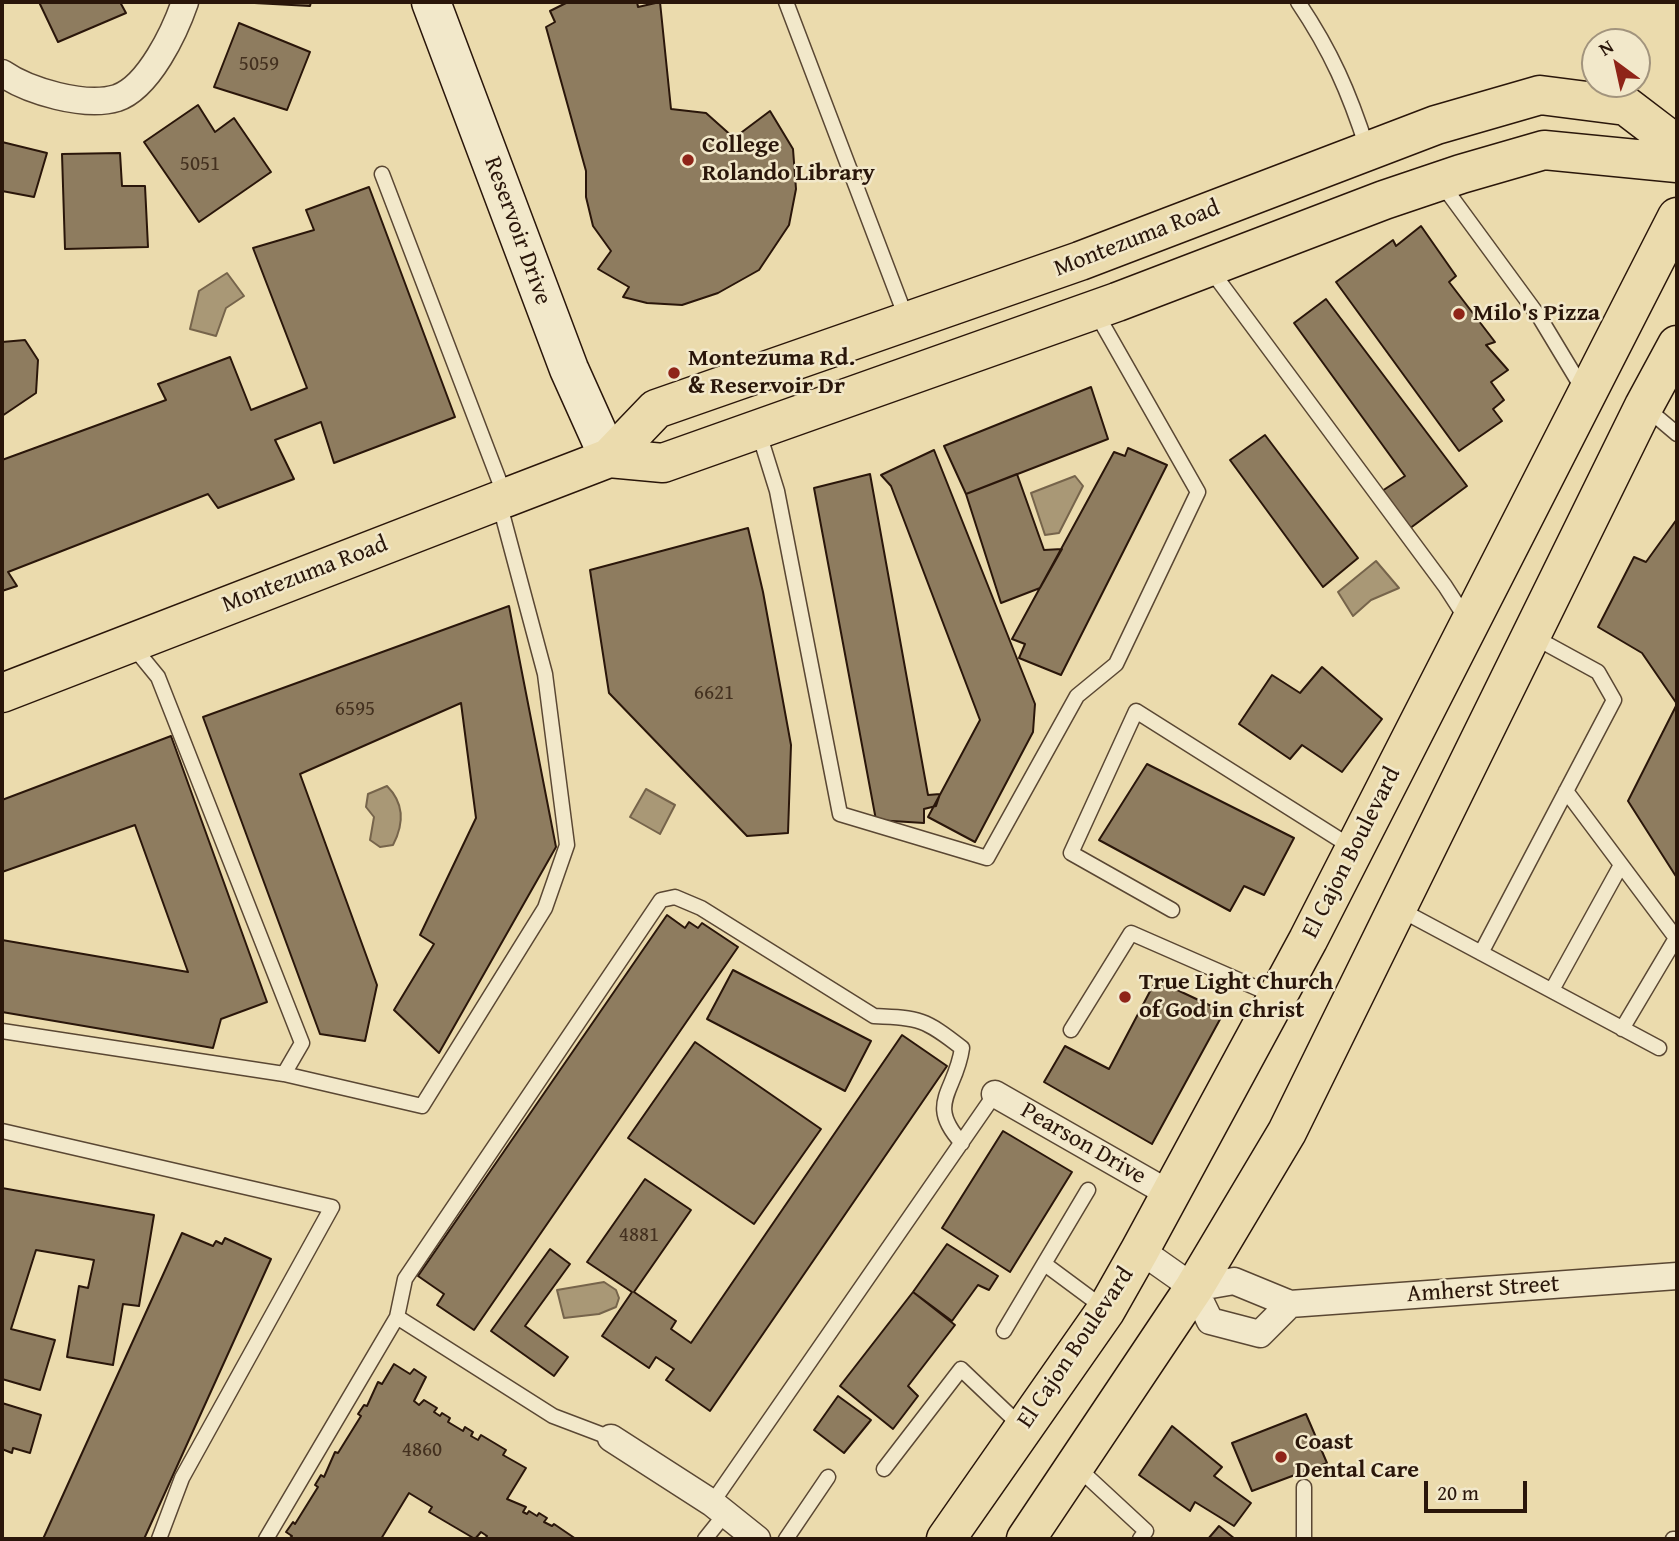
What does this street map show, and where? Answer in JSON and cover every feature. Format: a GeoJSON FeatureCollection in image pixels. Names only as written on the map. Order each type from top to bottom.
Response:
{"type":"FeatureCollection","features":[{"type":"Feature","properties":{"kind":"main road","name":"Montezuma Road"},"geometry":{"type":"LineString","coordinates":[[2,693],[609,458],[656,409],[1080,261],[1436,125],[1540,95],[1626,106],[1659,115],[1677,116]]}},
{"type":"Feature","properties":{"kind":"main road"},"geometry":{"type":"LineString","coordinates":[[1626,106],[1677,145]]}},
{"type":"Feature","properties":{"kind":"main road","name":"Montezuma Road"},"geometry":{"type":"LineString","coordinates":[[609,458],[663,463],[1210,268],[1384,200],[1544,150],[1677,163]]}},
{"type":"Feature","properties":{"kind":"main road"},"geometry":{"type":"LineString","coordinates":[[1085,313],[1114,270],[1343,182],[1367,152]]}},
{"type":"Feature","properties":{"kind":"main road","name":"El Cajon Boulevard"},"geometry":{"type":"LineString","coordinates":[[946,1539],[1106,1310],[1140,1251],[1354,849],[1677,217]]}},
{"type":"Feature","properties":{"kind":"main road"},"geometry":{"type":"LineString","coordinates":[[1026,1539],[1077,1467],[1194,1288],[1287,1132],[1644,406],[1677,345]]}},
{"type":"Feature","properties":{"kind":"street"},"geometry":{"type":"LineString","coordinates":[[2,73],[48,94],[83,99],[118,97],[152,67],[166,47],[184,2]]}},
{"type":"Feature","properties":{"kind":"street","name":"Reservoir Drive"},"geometry":{"type":"LineString","coordinates":[[431,2],[569,369],[609,458]]}},
{"type":"Feature","properties":{"kind":"street","name":"Pearson Drive"},"geometry":{"type":"LineString","coordinates":[[995,1094],[1170,1194]]}},
{"type":"Feature","properties":{"kind":"street"},"geometry":{"type":"LineString","coordinates":[[1140,1251],[1194,1288],[1210,1321],[1260,1334],[1290,1304]]}},
{"type":"Feature","properties":{"kind":"street","name":"Amherst Street"},"geometry":{"type":"LineString","coordinates":[[1194,1288],[1234,1281],[1290,1304],[1677,1276]]}},
{"type":"Feature","properties":{"kind":"street"},"geometry":{"type":"LineString","coordinates":[[611,1438],[718,1508],[757,1539]]}},
{"type":"Feature","properties":{"kind":"lane"},"geometry":{"type":"LineString","coordinates":[[786,2],[907,321]]}},
{"type":"Feature","properties":{"kind":"lane"},"geometry":{"type":"LineString","coordinates":[[1298,2],[1348,89],[1367,152]]}},
{"type":"Feature","properties":{"kind":"lane"},"geometry":{"type":"LineString","coordinates":[[2,1031],[284,1074],[422,1106],[545,908],[567,845],[545,674],[502,499],[383,174]]}},
{"type":"Feature","properties":{"kind":"lane"},"geometry":{"type":"LineString","coordinates":[[1440,182],[1541,318],[1586,395]]}},
{"type":"Feature","properties":{"kind":"lane"},"geometry":{"type":"LineString","coordinates":[[1210,268],[1446,586],[1469,624]]}},
{"type":"Feature","properties":{"kind":"lane"},"geometry":{"type":"LineString","coordinates":[[758,429],[777,491],[840,814],[987,858],[1077,696],[1116,664],[1198,492],[1085,313]]}},
{"type":"Feature","properties":{"kind":"lane"},"geometry":{"type":"LineString","coordinates":[[1644,406],[1677,434]]}},
{"type":"Feature","properties":{"kind":"lane"},"geometry":{"type":"LineString","coordinates":[[1481,953],[1614,700],[1598,672],[1531,636]]}},
{"type":"Feature","properties":{"kind":"lane"},"geometry":{"type":"LineString","coordinates":[[130,643],[159,677],[302,1043],[284,1074]]}},
{"type":"Feature","properties":{"kind":"lane"},"geometry":{"type":"LineString","coordinates":[[1172,910],[1071,853],[1136,711],[1354,849]]}},
{"type":"Feature","properties":{"kind":"lane"},"geometry":{"type":"LineString","coordinates":[[1566,791],[1676,938],[1622,1029]]}},
{"type":"Feature","properties":{"kind":"lane"},"geometry":{"type":"LineString","coordinates":[[1552,990],[1621,865]]}},
{"type":"Feature","properties":{"kind":"lane"},"geometry":{"type":"LineString","coordinates":[[266,1539],[397,1317],[405,1279],[661,900],[675,897],[701,908],[874,1016],[907,1018],[931,1024],[961,1048],[943,1113],[945,1125],[962,1143]]}},
{"type":"Feature","properties":{"kind":"lane"},"geometry":{"type":"LineString","coordinates":[[1398,908],[1659,1048]]}},
{"type":"Feature","properties":{"kind":"lane"},"geometry":{"type":"LineString","coordinates":[[1071,1030],[1131,933],[1277,997]]}},
{"type":"Feature","properties":{"kind":"lane"},"geometry":{"type":"LineString","coordinates":[[705,1539],[718,1508],[995,1094]]}},
{"type":"Feature","properties":{"kind":"lane"},"geometry":{"type":"LineString","coordinates":[[2,1131],[332,1207],[181,1478],[159,1539]]}},
{"type":"Feature","properties":{"kind":"lane"},"geometry":{"type":"LineString","coordinates":[[1004,1331],[1046,1265],[1088,1190]]}},
{"type":"Feature","properties":{"kind":"lane"},"geometry":{"type":"LineString","coordinates":[[1046,1265],[1106,1310]]}},
{"type":"Feature","properties":{"kind":"lane"},"geometry":{"type":"LineString","coordinates":[[397,1317],[553,1416],[611,1438]]}},
{"type":"Feature","properties":{"kind":"lane"},"geometry":{"type":"LineString","coordinates":[[884,1469],[961,1369],[1023,1429]]}},
{"type":"Feature","properties":{"kind":"lane"},"geometry":{"type":"LineString","coordinates":[[1077,1467],[1146,1531],[1140,1539]]}},
{"type":"Feature","properties":{"kind":"lane"},"geometry":{"type":"LineString","coordinates":[[786,1539],[828,1477]]}},
{"type":"Feature","properties":{"kind":"lane"},"geometry":{"type":"LineString","coordinates":[[1304,1487],[1304,1539]]}},
{"type":"Feature","properties":{"kind":"shaded area"},"geometry":{"type":"Polygon","coordinates":[[[227,273],[244,296],[226,308],[216,336],[190,329],[199,291],[227,273]]]}},
{"type":"Feature","properties":{"kind":"shaded area"},"geometry":{"type":"Polygon","coordinates":[[[1075,476],[1083,486],[1059,533],[1045,535],[1031,493],[1075,476]]]}},
{"type":"Feature","properties":{"kind":"shaded area"},"geometry":{"type":"Polygon","coordinates":[[[1376,561],[1399,588],[1371,600],[1353,616],[1338,592],[1376,561]]]}},
{"type":"Feature","properties":{"kind":"shaded area"},"geometry":{"type":"Polygon","coordinates":[[[387,786],[400,807],[401,822],[393,845],[380,847],[370,840],[374,817],[366,807],[368,794],[387,786]]]}},
{"type":"Feature","properties":{"kind":"shaded area"},"geometry":{"type":"Polygon","coordinates":[[[646,789],[675,805],[660,834],[630,817],[646,789]]]}},
{"type":"Feature","properties":{"kind":"shaded area"},"geometry":{"type":"Polygon","coordinates":[[[604,1282],[616,1290],[619,1298],[616,1307],[599,1314],[564,1318],[557,1290],[604,1282]]]}},
{"type":"Feature","properties":{"kind":"building"},"geometry":{"type":"Polygon","coordinates":[[[39,2],[120,2],[126,13],[58,42],[39,2]]]}},
{"type":"Feature","properties":{"kind":"building"},"geometry":{"type":"Polygon","coordinates":[[[236,2],[311,2],[310,6],[236,2]]]}},
{"type":"Feature","properties":{"kind":"building","name":"College Rolando Library"},"geometry":{"type":"Polygon","coordinates":[[[568,2],[637,2],[638,7],[660,2],[671,109],[706,113],[734,138],[770,111],[793,149],[796,189],[789,225],[759,270],[718,293],[682,305],[647,303],[623,297],[629,287],[598,269],[611,251],[593,226],[586,197],[586,171],[546,27],[555,22],[550,11],[568,2]]]}},
{"type":"Feature","properties":{"kind":"building"},"geometry":{"type":"Polygon","coordinates":[[[239,23],[310,52],[287,110],[214,87],[239,23]]]}},
{"type":"Feature","properties":{"kind":"building"},"geometry":{"type":"Polygon","coordinates":[[[198,105],[215,132],[234,118],[271,172],[199,222],[144,142],[198,105]]]}},
{"type":"Feature","properties":{"kind":"building"},"geometry":{"type":"Polygon","coordinates":[[[2,142],[47,153],[34,197],[2,191],[2,142]]]}},
{"type":"Feature","properties":{"kind":"building"},"geometry":{"type":"Polygon","coordinates":[[[120,153],[122,186],[145,186],[148,247],[65,249],[62,154],[120,153]]]}},
{"type":"Feature","properties":{"kind":"building"},"geometry":{"type":"Polygon","coordinates":[[[369,187],[455,417],[334,463],[321,422],[275,440],[294,479],[218,508],[208,494],[8,572],[17,586],[2,591],[2,460],[166,400],[158,384],[230,357],[251,410],[307,388],[253,248],[314,230],[306,210],[369,187]]]}},
{"type":"Feature","properties":{"kind":"building"},"geometry":{"type":"Polygon","coordinates":[[[1421,226],[1456,276],[1449,282],[1495,342],[1486,345],[1508,370],[1491,382],[1504,400],[1493,409],[1502,421],[1459,451],[1336,282],[1393,240],[1396,246],[1421,226]]]}},
{"type":"Feature","properties":{"kind":"building"},"geometry":{"type":"Polygon","coordinates":[[[1326,299],[1467,486],[1409,529],[1382,491],[1405,476],[1294,323],[1326,299]]]}},
{"type":"Feature","properties":{"kind":"building"},"geometry":{"type":"Polygon","coordinates":[[[25,340],[38,360],[36,393],[2,416],[2,342],[25,340]]]}},
{"type":"Feature","properties":{"kind":"building"},"geometry":{"type":"Polygon","coordinates":[[[1091,387],[1108,439],[966,494],[944,446],[1091,387]]]}},
{"type":"Feature","properties":{"kind":"building"},"geometry":{"type":"Polygon","coordinates":[[[1265,435],[1358,558],[1323,587],[1230,460],[1265,435]]]}},
{"type":"Feature","properties":{"kind":"building"},"geometry":{"type":"Polygon","coordinates":[[[1128,448],[1167,465],[1061,675],[1019,658],[1025,644],[1012,639],[1114,452],[1125,456],[1128,448]]]}},
{"type":"Feature","properties":{"kind":"building"},"geometry":{"type":"Polygon","coordinates":[[[934,450],[1035,704],[1033,732],[975,842],[928,817],[980,720],[891,486],[881,475],[934,450]]]}},
{"type":"Feature","properties":{"kind":"building"},"geometry":{"type":"Polygon","coordinates":[[[870,474],[928,795],[940,794],[936,806],[924,809],[924,823],[876,820],[814,488],[870,474]]]}},
{"type":"Feature","properties":{"kind":"building"},"geometry":{"type":"Polygon","coordinates":[[[1017,474],[1044,550],[1062,549],[1040,588],[1001,603],[966,494],[1017,474]]]}},
{"type":"Feature","properties":{"kind":"building"},"geometry":{"type":"Polygon","coordinates":[[[1677,519],[1677,704],[1642,653],[1598,627],[1634,557],[1646,562],[1677,519]]]}},
{"type":"Feature","properties":{"kind":"building"},"geometry":{"type":"Polygon","coordinates":[[[748,528],[763,592],[791,745],[788,833],[747,836],[609,693],[590,570],[748,528]]]}},
{"type":"Feature","properties":{"kind":"building"},"geometry":{"type":"Polygon","coordinates":[[[509,606],[556,847],[439,1053],[394,1010],[434,944],[420,935],[476,818],[461,703],[300,774],[377,985],[365,1041],[320,1034],[203,717],[509,606]]]}},
{"type":"Feature","properties":{"kind":"building"},"geometry":{"type":"Polygon","coordinates":[[[1322,667],[1382,719],[1342,772],[1302,745],[1290,759],[1239,724],[1272,675],[1300,693],[1322,667]]]}},
{"type":"Feature","properties":{"kind":"building"},"geometry":{"type":"Polygon","coordinates":[[[1677,704],[1677,878],[1628,801],[1677,704]]]}},
{"type":"Feature","properties":{"kind":"building"},"geometry":{"type":"Polygon","coordinates":[[[171,736],[267,1002],[221,1019],[213,1048],[2,1012],[2,940],[188,972],[135,825],[2,872],[2,800],[171,736]]]}},
{"type":"Feature","properties":{"kind":"building"},"geometry":{"type":"Polygon","coordinates":[[[1147,764],[1294,838],[1264,895],[1244,886],[1230,911],[1099,840],[1147,764]]]}},
{"type":"Feature","properties":{"kind":"building"},"geometry":{"type":"Polygon","coordinates":[[[667,915],[685,928],[689,922],[698,928],[702,923],[738,947],[474,1330],[437,1305],[444,1294],[418,1276],[667,915]]]}},
{"type":"Feature","properties":{"kind":"building"},"geometry":{"type":"Polygon","coordinates":[[[733,970],[871,1041],[845,1091],[707,1019],[733,970]]]}},
{"type":"Feature","properties":{"kind":"building"},"geometry":{"type":"Polygon","coordinates":[[[1156,980],[1224,1012],[1152,1144],[1044,1082],[1065,1046],[1109,1069],[1156,980]]]}},
{"type":"Feature","properties":{"kind":"building"},"geometry":{"type":"Polygon","coordinates":[[[902,1035],[947,1066],[710,1411],[666,1380],[674,1369],[656,1357],[649,1368],[602,1336],[632,1292],[587,1262],[645,1179],[691,1210],[634,1292],[676,1321],[671,1329],[691,1343],[902,1035]]]}},
{"type":"Feature","properties":{"kind":"building"},"geometry":{"type":"Polygon","coordinates":[[[695,1042],[821,1129],[754,1224],[628,1138],[695,1042]]]}},
{"type":"Feature","properties":{"kind":"building"},"geometry":{"type":"Polygon","coordinates":[[[1003,1131],[1072,1172],[1010,1272],[942,1228],[1003,1131]]]}},
{"type":"Feature","properties":{"kind":"building"},"geometry":{"type":"Polygon","coordinates":[[[2,1188],[154,1215],[139,1306],[123,1304],[113,1365],[67,1357],[79,1286],[88,1288],[94,1260],[36,1250],[11,1329],[55,1340],[40,1390],[2,1379],[2,1188]]]}},
{"type":"Feature","properties":{"kind":"building"},"geometry":{"type":"Polygon","coordinates":[[[182,1233],[213,1246],[216,1241],[222,1244],[225,1238],[271,1259],[144,1539],[43,1539],[182,1233]]]}},
{"type":"Feature","properties":{"kind":"building"},"geometry":{"type":"Polygon","coordinates":[[[947,1244],[998,1276],[989,1290],[978,1285],[952,1321],[913,1292],[947,1244]]]}},
{"type":"Feature","properties":{"kind":"building"},"geometry":{"type":"Polygon","coordinates":[[[550,1249],[570,1264],[525,1326],[568,1357],[554,1376],[491,1331],[550,1249]]]}},
{"type":"Feature","properties":{"kind":"building"},"geometry":{"type":"Polygon","coordinates":[[[913,1292],[955,1325],[908,1386],[918,1396],[893,1429],[840,1386],[913,1292]]]}},
{"type":"Feature","properties":{"kind":"building"},"geometry":{"type":"Polygon","coordinates":[[[394,1364],[410,1374],[414,1369],[426,1377],[414,1401],[419,1405],[424,1400],[437,1408],[434,1412],[450,1418],[448,1422],[463,1431],[465,1427],[473,1432],[471,1436],[478,1440],[481,1435],[506,1450],[503,1455],[526,1468],[507,1499],[526,1507],[523,1512],[527,1514],[529,1511],[537,1516],[539,1513],[547,1518],[544,1522],[552,1526],[554,1524],[576,1539],[485,1539],[487,1536],[481,1532],[475,1539],[429,1512],[432,1507],[409,1493],[381,1539],[289,1539],[292,1536],[286,1532],[293,1522],[295,1524],[318,1487],[315,1485],[321,1475],[324,1477],[335,1452],[338,1453],[361,1416],[358,1414],[364,1405],[367,1406],[378,1382],[382,1384],[394,1364]]]}},
{"type":"Feature","properties":{"kind":"building"},"geometry":{"type":"Polygon","coordinates":[[[838,1396],[871,1420],[844,1453],[814,1430],[838,1396]]]}},
{"type":"Feature","properties":{"kind":"building"},"geometry":{"type":"Polygon","coordinates":[[[2,1403],[41,1415],[30,1453],[13,1448],[12,1453],[2,1449],[2,1403]]]}},
{"type":"Feature","properties":{"kind":"building","name":"Coast Dental Care"},"geometry":{"type":"Polygon","coordinates":[[[1306,1414],[1327,1463],[1252,1491],[1232,1443],[1306,1414]]]}},
{"type":"Feature","properties":{"kind":"building"},"geometry":{"type":"Polygon","coordinates":[[[1172,1426],[1222,1467],[1214,1476],[1251,1503],[1234,1526],[1195,1502],[1190,1511],[1139,1475],[1172,1426]]]}},
{"type":"Feature","properties":{"kind":"building"},"geometry":{"type":"Polygon","coordinates":[[[1219,1526],[1235,1539],[1208,1539],[1219,1526]]]}},
{"type":"Feature","properties":{"kind":"place","name":"College Rolando Library"},"geometry":{"type":"Point","coordinates":[688,160]}},
{"type":"Feature","properties":{"kind":"place","name":"Milo's Pizza"},"geometry":{"type":"Point","coordinates":[1459,314]}},
{"type":"Feature","properties":{"kind":"place","name":"Montezuma Rd. & Reservoir Dr"},"geometry":{"type":"Point","coordinates":[674,373]}},
{"type":"Feature","properties":{"kind":"place","name":"True Light Church of God in Christ"},"geometry":{"type":"Point","coordinates":[1125,997]}},
{"type":"Feature","properties":{"kind":"place","name":"Coast Dental Care"},"geometry":{"type":"Point","coordinates":[1281,1457]}}]}
